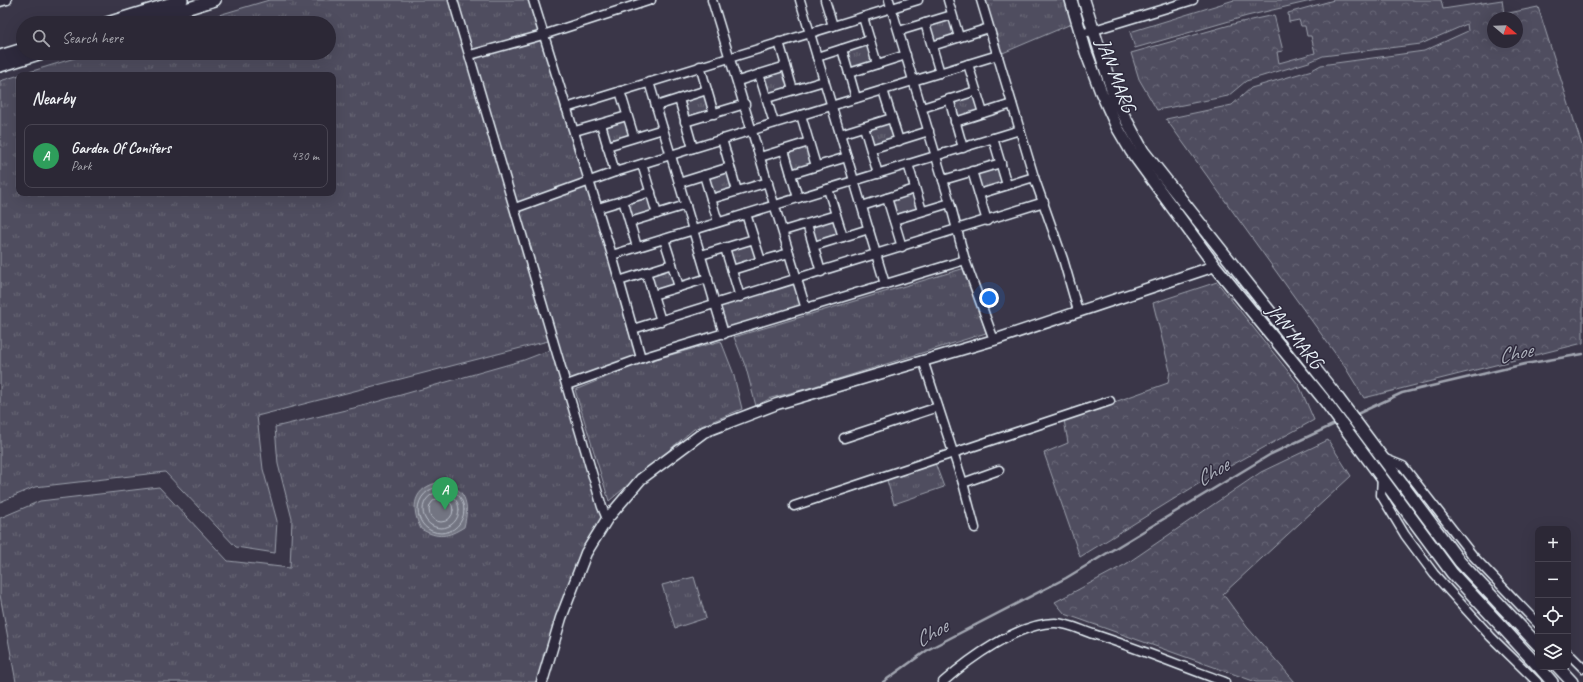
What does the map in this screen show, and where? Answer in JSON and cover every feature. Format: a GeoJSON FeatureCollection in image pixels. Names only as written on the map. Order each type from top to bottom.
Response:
{"type":"FeatureCollection","features":[{"type":"Feature","properties":{"kind":"main road"},"geometry":{"type":"LineString","coordinates":[[131,16],[182,0]]}},
{"type":"Feature","properties":{"kind":"main road"},"geometry":{"type":"LineString","coordinates":[[163,16],[215,0]]}},
{"type":"Feature","properties":{"kind":"main road","name":"JAN MARG"},"geometry":{"type":"LineString","coordinates":[[1071,0],[1081,34],[1143,151],[1335,394],[1460,562],[1535,642]]}},
{"type":"Feature","properties":{"kind":"main road","name":"JAN MARG"},"geometry":{"type":"LineString","coordinates":[[1084,0],[1099,48],[1101,74],[1114,121],[1131,151],[1215,266],[1325,400],[1452,572],[1535,664]]}},
{"type":"Feature","properties":{"kind":"main road"},"geometry":{"type":"LineString","coordinates":[[0,56],[16,51]]}},
{"type":"Feature","properties":{"kind":"main road"},"geometry":{"type":"LineString","coordinates":[[0,66],[19,60]]}},
{"type":"Feature","properties":{"kind":"main road","name":"JAN MARG"},"geometry":{"type":"LineString","coordinates":[[1541,670],[1552,682]]}},
{"type":"Feature","properties":{"kind":"main road"},"geometry":{"type":"LineString","coordinates":[[1561,670],[1572,682]]}},
{"type":"Feature","properties":{"kind":"street"},"geometry":{"type":"LineString","coordinates":[[453,0],[602,508],[607,519]]}},
{"type":"Feature","properties":{"kind":"street"},"geometry":{"type":"LineString","coordinates":[[533,0],[566,108],[575,131],[641,358]]}},
{"type":"Feature","properties":{"kind":"street"},"geometry":{"type":"LineString","coordinates":[[470,55],[543,35],[651,0]]}},
{"type":"Feature","properties":{"kind":"street"},"geometry":{"type":"LineString","coordinates":[[712,0],[745,104],[806,309]]}},
{"type":"Feature","properties":{"kind":"street"},"geometry":{"type":"LineString","coordinates":[[800,0],[885,284]]}},
{"type":"Feature","properties":{"kind":"street"},"geometry":{"type":"LineString","coordinates":[[825,0],[833,26]]}},
{"type":"Feature","properties":{"kind":"street"},"geometry":{"type":"LineString","coordinates":[[566,108],[863,17],[890,4],[918,0]]}},
{"type":"Feature","properties":{"kind":"street"},"geometry":{"type":"LineString","coordinates":[[948,0],[959,37]]}},
{"type":"Feature","properties":{"kind":"street"},"geometry":{"type":"LineString","coordinates":[[981,0],[1034,177],[1044,202],[1078,311]]}},
{"type":"Feature","properties":{"kind":"street"},"geometry":{"type":"LineString","coordinates":[[1081,34],[1193,0]]}},
{"type":"Feature","properties":{"kind":"street"},"geometry":{"type":"LineString","coordinates":[[890,4],[929,131],[965,260],[994,340]]}},
{"type":"Feature","properties":{"kind":"street"},"geometry":{"type":"LineString","coordinates":[[899,31],[952,15]]}},
{"type":"Feature","properties":{"kind":"street"},"geometry":{"type":"LineString","coordinates":[[863,17],[877,64]]}},
{"type":"Feature","properties":{"kind":"street"},"geometry":{"type":"LineString","coordinates":[[925,23],[940,73]]}},
{"type":"Feature","properties":{"kind":"street"},"geometry":{"type":"LineString","coordinates":[[932,46],[989,28]]}},
{"type":"Feature","properties":{"kind":"street"},"geometry":{"type":"LineString","coordinates":[[817,57],[870,40]]}},
{"type":"Feature","properties":{"kind":"street"},"geometry":{"type":"LineString","coordinates":[[779,42],[793,90]]}},
{"type":"Feature","properties":{"kind":"street"},"geometry":{"type":"LineString","coordinates":[[842,49],[856,98]]}},
{"type":"Feature","properties":{"kind":"street"},"geometry":{"type":"LineString","coordinates":[[849,72],[906,55]]}},
{"type":"Feature","properties":{"kind":"street"},"geometry":{"type":"LineString","coordinates":[[515,208],[589,180],[998,55]]}},
{"type":"Feature","properties":{"kind":"street"},"geometry":{"type":"LineString","coordinates":[[968,64],[983,113]]}},
{"type":"Feature","properties":{"kind":"street"},"geometry":{"type":"LineString","coordinates":[[700,66],[714,114]]}},
{"type":"Feature","properties":{"kind":"street"},"geometry":{"type":"LineString","coordinates":[[738,81],[786,66]]}},
{"type":"Feature","properties":{"kind":"street"},"geometry":{"type":"LineString","coordinates":[[759,74],[774,123]]}},
{"type":"Feature","properties":{"kind":"street"},"geometry":{"type":"LineString","coordinates":[[766,98],[824,81]]}},
{"type":"Feature","properties":{"kind":"street"},"geometry":{"type":"LineString","coordinates":[[649,82],[724,334]]}},
{"type":"Feature","properties":{"kind":"street"},"geometry":{"type":"LineString","coordinates":[[656,106],[707,90]]}},
{"type":"Feature","properties":{"kind":"street"},"geometry":{"type":"LineString","coordinates":[[884,90],[899,141]]}},
{"type":"Feature","properties":{"kind":"street"},"geometry":{"type":"LineString","coordinates":[[620,91],[634,138]]}},
{"type":"Feature","properties":{"kind":"street"},"geometry":{"type":"LineString","coordinates":[[922,108],[976,91]]}},
{"type":"Feature","properties":{"kind":"street"},"geometry":{"type":"LineString","coordinates":[[679,99],[693,148]]}},
{"type":"Feature","properties":{"kind":"street"},"geometry":{"type":"LineString","coordinates":[[949,99],[963,148]]}},
{"type":"Feature","properties":{"kind":"street"},"geometry":{"type":"LineString","coordinates":[[686,122],[745,104]]}},
{"type":"Feature","properties":{"kind":"street"},"geometry":{"type":"LineString","coordinates":[[955,122],[1012,104]]}},
{"type":"Feature","properties":{"kind":"street"},"geometry":{"type":"LineString","coordinates":[[801,115],[816,166]]}},
{"type":"Feature","properties":{"kind":"street"},"geometry":{"type":"LineString","coordinates":[[575,131],[628,116]]}},
{"type":"Feature","properties":{"kind":"street"},"geometry":{"type":"LineString","coordinates":[[840,134],[892,118]]}},
{"type":"Feature","properties":{"kind":"street"},"geometry":{"type":"LineString","coordinates":[[601,124],[615,172]]}},
{"type":"Feature","properties":{"kind":"street"},"geometry":{"type":"LineString","coordinates":[[864,127],[878,174]]}},
{"type":"Feature","properties":{"kind":"street"},"geometry":{"type":"LineString","coordinates":[[607,146],[663,129]]}},
{"type":"Feature","properties":{"kind":"street"},"geometry":{"type":"LineString","coordinates":[[612,254],[1020,130]]}},
{"type":"Feature","properties":{"kind":"street"},"geometry":{"type":"LineString","coordinates":[[871,149],[929,131]]}},
{"type":"Feature","properties":{"kind":"street"},"geometry":{"type":"LineString","coordinates":[[993,138],[1007,185]]}},
{"type":"Feature","properties":{"kind":"street"},"geometry":{"type":"LineString","coordinates":[[722,139],[737,191]]}},
{"type":"Feature","properties":{"kind":"street"},"geometry":{"type":"LineString","coordinates":[[760,157],[809,142]]}},
{"type":"Feature","properties":{"kind":"street"},"geometry":{"type":"LineString","coordinates":[[784,150],[798,198]]}},
{"type":"Feature","properties":{"kind":"street"},"geometry":{"type":"LineString","coordinates":[[791,174],[847,157]]}},
{"type":"Feature","properties":{"kind":"street"},"geometry":{"type":"LineString","coordinates":[[943,180],[1001,162]]}},
{"type":"Feature","properties":{"kind":"street"},"geometry":{"type":"LineString","coordinates":[[642,164],[657,214]]}},
{"type":"Feature","properties":{"kind":"street"},"geometry":{"type":"LineString","coordinates":[[908,164],[922,211]]}},
{"type":"Feature","properties":{"kind":"street"},"geometry":{"type":"LineString","coordinates":[[679,183],[730,167]]}},
{"type":"Feature","properties":{"kind":"street"},"geometry":{"type":"LineString","coordinates":[[972,171],[987,221]]}},
{"type":"Feature","properties":{"kind":"street"},"geometry":{"type":"LineString","coordinates":[[704,175],[718,222]]}},
{"type":"Feature","properties":{"kind":"street"},"geometry":{"type":"LineString","coordinates":[[979,194],[1034,177]]}},
{"type":"Feature","properties":{"kind":"street"},"geometry":{"type":"LineString","coordinates":[[711,199],[768,182]]}},
{"type":"Feature","properties":{"kind":"street"},"geometry":{"type":"LineString","coordinates":[[828,189],[843,237]]}},
{"type":"Feature","properties":{"kind":"street"},"geometry":{"type":"LineString","coordinates":[[862,206],[915,189]]}},
{"type":"Feature","properties":{"kind":"street"},"geometry":{"type":"LineString","coordinates":[[598,208],[651,192]]}},
{"type":"Feature","properties":{"kind":"street"},"geometry":{"type":"LineString","coordinates":[[887,198],[902,247]]}},
{"type":"Feature","properties":{"kind":"street"},"geometry":{"type":"LineString","coordinates":[[623,200],[637,247]]}},
{"type":"Feature","properties":{"kind":"street"},"geometry":{"type":"LineString","coordinates":[[633,329],[987,221],[1044,202]]}},
{"type":"Feature","properties":{"kind":"street"},"geometry":{"type":"LineString","coordinates":[[894,220],[950,203]]}},
{"type":"Feature","properties":{"kind":"street"},"geometry":{"type":"LineString","coordinates":[[630,222],[686,205]]}},
{"type":"Feature","properties":{"kind":"street"},"geometry":{"type":"LineString","coordinates":[[746,214],[761,261]]}},
{"type":"Feature","properties":{"kind":"street"},"geometry":{"type":"LineString","coordinates":[[783,231],[836,215]]}},
{"type":"Feature","properties":{"kind":"street"},"geometry":{"type":"LineString","coordinates":[[807,224],[821,272]]}},
{"type":"Feature","properties":{"kind":"street"},"geometry":{"type":"LineString","coordinates":[[814,246],[868,229]]}},
{"type":"Feature","properties":{"kind":"street"},"geometry":{"type":"LineString","coordinates":[[664,239],[679,287]]}},
{"type":"Feature","properties":{"kind":"street"},"geometry":{"type":"LineString","coordinates":[[701,255],[754,239]]}},
{"type":"Feature","properties":{"kind":"street"},"geometry":{"type":"LineString","coordinates":[[725,248],[740,297]]}},
{"type":"Feature","properties":{"kind":"street"},"geometry":{"type":"LineString","coordinates":[[732,270],[789,253]]}},
{"type":"Feature","properties":{"kind":"street"},"geometry":{"type":"LineString","coordinates":[[567,385],[641,358],[965,260]]}},
{"type":"Feature","properties":{"kind":"street"},"geometry":{"type":"LineString","coordinates":[[619,281],[672,264]]}},
{"type":"Feature","properties":{"kind":"street"},"geometry":{"type":"LineString","coordinates":[[542,682],[561,618],[586,553],[607,519],[641,478],[704,432],[777,404],[994,340],[1215,266]]}},
{"type":"Feature","properties":{"kind":"street"},"geometry":{"type":"LineString","coordinates":[[646,272],[661,321]]}},
{"type":"Feature","properties":{"kind":"street"},"geometry":{"type":"LineString","coordinates":[[653,294],[708,278]]}},
{"type":"Feature","properties":{"kind":"street"},"geometry":{"type":"LineString","coordinates":[[923,360],[963,483],[975,528]]}},
{"type":"Feature","properties":{"kind":"street"},"geometry":{"type":"LineString","coordinates":[[794,506],[1110,401]]}},
{"type":"Feature","properties":{"kind":"street"},"geometry":{"type":"LineString","coordinates":[[844,438],[938,407]]}},
{"type":"Feature","properties":{"kind":"street"},"geometry":{"type":"LineString","coordinates":[[1382,457],[1403,466],[1473,556],[1535,621]]}},
{"type":"Feature","properties":{"kind":"street"},"geometry":{"type":"LineString","coordinates":[[963,483],[999,470]]}},
{"type":"Feature","properties":{"kind":"street"},"geometry":{"type":"LineString","coordinates":[[1382,476],[1381,495],[1405,536],[1434,574],[1491,637],[1537,682]]}},
{"type":"Feature","properties":{"kind":"street"},"geometry":{"type":"LineString","coordinates":[[943,682],[974,657],[995,644],[1031,628],[1054,623],[1063,624],[1112,640],[1225,682]]}},
{"type":"Feature","properties":{"kind":"street"},"geometry":{"type":"LineString","coordinates":[[1571,656],[1583,668]]}},
{"type":"Feature","properties":{"kind":"green space"},"geometry":{"type":"Polygon","coordinates":[[[269,0],[532,0],[640,360],[561,384],[603,522],[576,568],[542,682],[16,682],[0,595],[0,518],[40,501],[159,487],[228,561],[290,568],[292,519],[278,464],[275,427],[362,406],[524,360],[550,350],[548,341],[257,416],[263,469],[277,521],[275,553],[236,547],[165,472],[35,487],[0,502],[0,81],[16,76],[16,196],[336,196],[336,72],[30,72],[68,60],[336,60],[336,16],[215,16],[269,0]]]}},
{"type":"Feature","properties":{"kind":"green space"},"geometry":{"type":"Polygon","coordinates":[[[980,0],[1077,0],[1083,19],[998,55],[980,0]]]}},
{"type":"Feature","properties":{"kind":"green space"},"geometry":{"type":"Polygon","coordinates":[[[1234,0],[1315,0],[1247,16],[1135,48],[1130,32],[1234,0]]]}},
{"type":"Feature","properties":{"kind":"green space"},"geometry":{"type":"Polygon","coordinates":[[[1334,0],[1441,0],[1443,9],[1502,0],[1504,12],[1487,12],[1487,48],[1523,48],[1523,12],[1514,12],[1538,7],[1583,149],[1583,343],[1364,398],[1345,367],[1166,119],[1232,105],[1251,88],[1312,70],[1321,65],[1424,51],[1468,31],[1467,24],[1421,44],[1323,56],[1309,62],[1246,81],[1228,96],[1157,110],[1139,79],[1131,53],[1237,23],[1274,15],[1283,51],[1277,52],[1279,63],[1315,53],[1311,36],[1307,36],[1305,26],[1301,26],[1299,20],[1289,22],[1288,13],[1334,0]]]}},
{"type":"Feature","properties":{"kind":"green space"},"geometry":{"type":"Polygon","coordinates":[[[951,18],[954,34],[934,42],[929,25],[951,18]]]}},
{"type":"Feature","properties":{"kind":"green space"},"geometry":{"type":"Polygon","coordinates":[[[868,44],[873,62],[851,69],[845,52],[868,44]]]}},
{"type":"Feature","properties":{"kind":"green space"},"geometry":{"type":"Polygon","coordinates":[[[785,70],[790,88],[769,94],[764,76],[785,70]]]}},
{"type":"Feature","properties":{"kind":"green space"},"geometry":{"type":"Polygon","coordinates":[[[706,94],[711,112],[688,119],[682,101],[706,94]]]}},
{"type":"Feature","properties":{"kind":"green space"},"geometry":{"type":"Polygon","coordinates":[[[974,94],[978,111],[957,118],[952,101],[974,94]]]}},
{"type":"Feature","properties":{"kind":"green space"},"geometry":{"type":"Polygon","coordinates":[[[626,119],[631,136],[609,142],[604,125],[626,119]]]}},
{"type":"Feature","properties":{"kind":"green space"},"geometry":{"type":"Polygon","coordinates":[[[890,122],[895,139],[872,145],[868,128],[890,122]]]}},
{"type":"Feature","properties":{"kind":"green space"},"geometry":{"type":"Polygon","coordinates":[[[808,146],[813,165],[793,170],[788,152],[808,146]]]}},
{"type":"Feature","properties":{"kind":"green space"},"geometry":{"type":"Polygon","coordinates":[[[999,166],[1003,184],[981,190],[976,173],[999,166]]]}},
{"type":"Feature","properties":{"kind":"green space"},"geometry":{"type":"Polygon","coordinates":[[[729,171],[733,189],[713,195],[708,177],[729,171]]]}},
{"type":"Feature","properties":{"kind":"green space"},"geometry":{"type":"Polygon","coordinates":[[[914,193],[918,209],[896,215],[891,199],[914,193]]]}},
{"type":"Feature","properties":{"kind":"green space"},"geometry":{"type":"Polygon","coordinates":[[[649,195],[654,213],[632,218],[627,202],[649,195]]]}},
{"type":"Feature","properties":{"kind":"green space"},"geometry":{"type":"Polygon","coordinates":[[[835,218],[839,235],[816,242],[811,226],[835,218]]]}},
{"type":"Feature","properties":{"kind":"green space"},"geometry":{"type":"Polygon","coordinates":[[[753,243],[757,260],[734,266],[729,251],[753,243]]]}},
{"type":"Feature","properties":{"kind":"green space"},"geometry":{"type":"Polygon","coordinates":[[[671,268],[675,285],[655,291],[650,274],[671,268]]]}},
{"type":"Feature","properties":{"kind":"green space"},"geometry":{"type":"Polygon","coordinates":[[[965,268],[986,333],[809,388],[771,398],[756,406],[746,368],[734,337],[965,268]]]}},
{"type":"Feature","properties":{"kind":"green space"},"geometry":{"type":"Polygon","coordinates":[[[797,279],[806,309],[724,334],[716,304],[797,279]]]}},
{"type":"Feature","properties":{"kind":"green space"},"geometry":{"type":"Polygon","coordinates":[[[1217,282],[1299,385],[1314,420],[1203,481],[1080,557],[1044,453],[1068,443],[1064,420],[1168,383],[1170,371],[1153,303],[1217,282]]]}},
{"type":"Feature","properties":{"kind":"green space"},"geometry":{"type":"Polygon","coordinates":[[[721,341],[733,372],[742,409],[694,429],[609,501],[575,390],[638,364],[721,341]]]}},
{"type":"Feature","properties":{"kind":"green space"},"geometry":{"type":"Polygon","coordinates":[[[1328,440],[1351,476],[1223,594],[1247,627],[1295,682],[1256,682],[1065,614],[1055,602],[1126,564],[1261,472],[1328,440]]]}},
{"type":"Feature","properties":{"kind":"green space"},"geometry":{"type":"Polygon","coordinates":[[[935,463],[944,487],[894,504],[886,477],[935,463]]]}},
{"type":"Feature","properties":{"kind":"green space"},"geometry":{"type":"Polygon","coordinates":[[[694,577],[706,618],[675,628],[662,585],[694,577]]]}},
{"type":"Feature","properties":{"kind":"water"},"geometry":{"type":"Polygon","coordinates":[[[441,482],[456,488],[461,493],[466,504],[466,518],[464,527],[443,536],[421,529],[415,506],[419,493],[425,488],[441,482]]]}},
{"type":"Feature","properties":{"kind":"waterway","name":"Choe"},"geometry":{"type":"LineString","coordinates":[[1355,415],[1402,393],[1525,364],[1583,354]]}},
{"type":"Feature","properties":{"kind":"waterway","name":"Choe"},"geometry":{"type":"LineString","coordinates":[[883,682],[929,649],[1066,578],[1271,454],[1337,423]]}},
{"type":"Feature","properties":{"kind":"place","name":"Garden Of Conifers"},"geometry":{"type":"Point","coordinates":[445,510]}}]}
